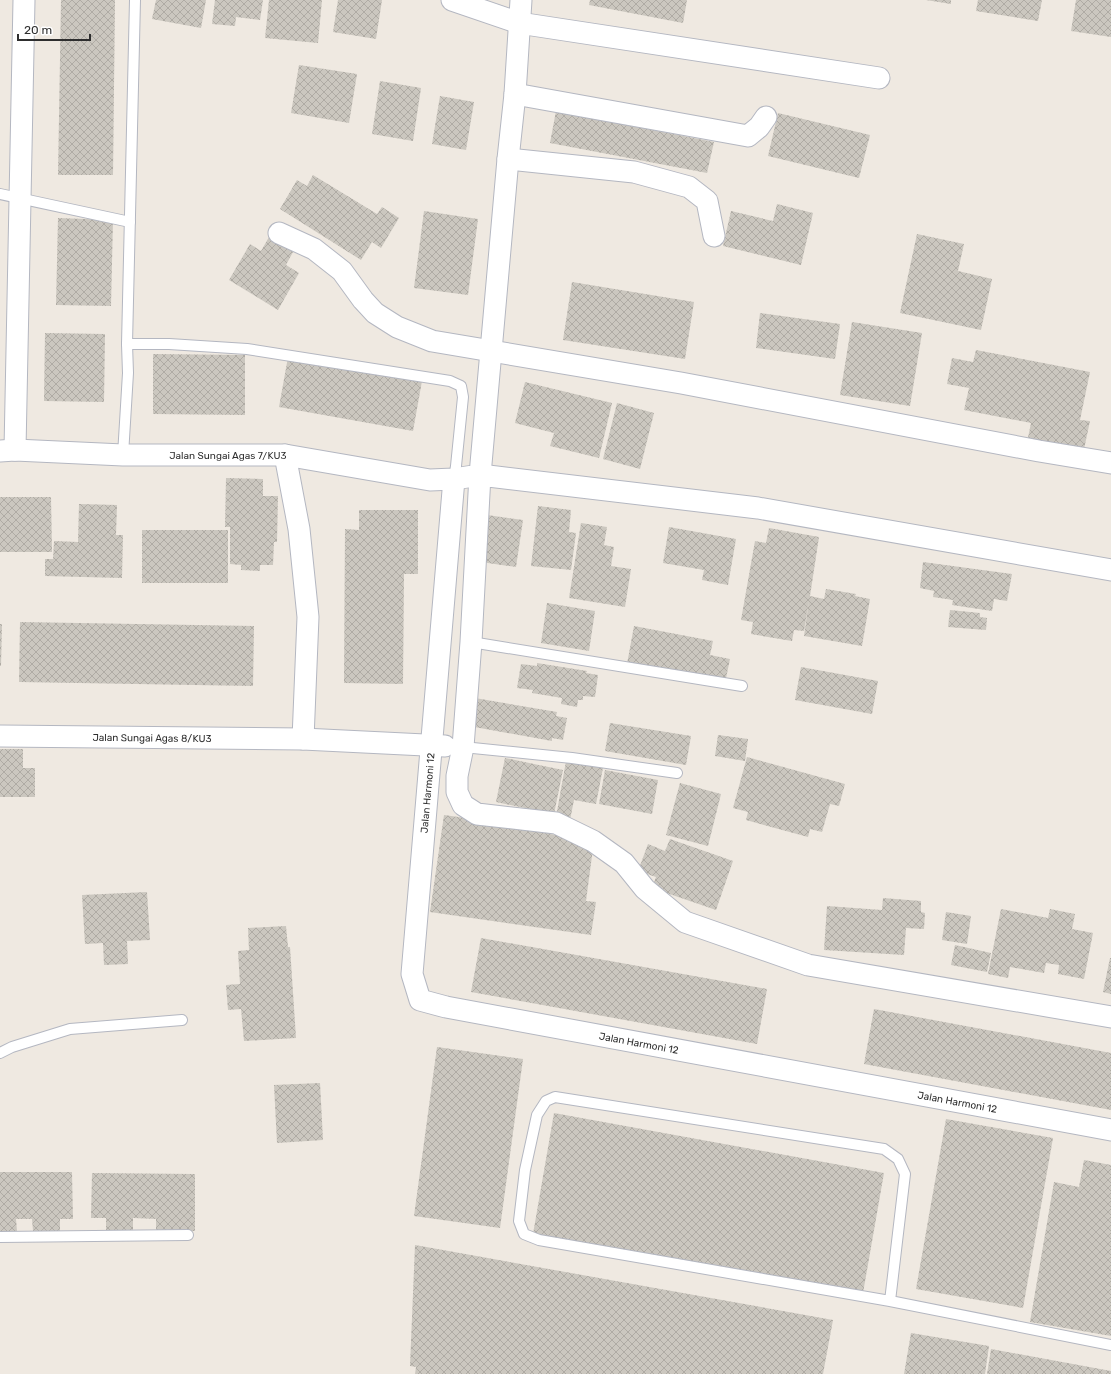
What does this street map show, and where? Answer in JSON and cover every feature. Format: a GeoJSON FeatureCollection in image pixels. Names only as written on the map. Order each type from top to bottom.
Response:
{"type":"FeatureCollection","features":[{"type":"Feature","properties":{"kind":"street"},"geometry":{"type":"LineString","coordinates":[[7,451],[21,199],[24,0]]}},
{"type":"Feature","properties":{"kind":"street"},"geometry":{"type":"LineString","coordinates":[[452,0],[519,23],[879,78]]}},
{"type":"Feature","properties":{"kind":"street"},"geometry":{"type":"LineString","coordinates":[[520,0],[515,94],[480,475],[471,642],[463,747],[457,776],[457,792],[463,805],[477,814],[556,823],[593,841],[624,863],[645,889],[685,922],[808,965],[1111,1017]]}},
{"type":"Feature","properties":{"kind":"street"},"geometry":{"type":"LineString","coordinates":[[515,94],[748,136],[759,127],[766,117]]}},
{"type":"Feature","properties":{"kind":"street"},"geometry":{"type":"LineString","coordinates":[[508,159],[634,172],[689,187],[707,201],[714,236]]}},
{"type":"Feature","properties":{"kind":"street"},"geometry":{"type":"LineString","coordinates":[[279,233],[314,250],[342,271],[375,314],[397,327],[432,341],[681,383],[1039,451],[1111,463]]}},
{"type":"Feature","properties":{"kind":"street","name":"Jalan Sungai Agas 7/KU3"},"geometry":{"type":"LineString","coordinates":[[7,451],[123,455],[285,455],[430,480],[454,479],[480,475],[758,508],[1111,570]]}},
{"type":"Feature","properties":{"kind":"street"},"geometry":{"type":"LineString","coordinates":[[285,455],[299,529],[308,617],[303,739]]}},
{"type":"Feature","properties":{"kind":"street"},"geometry":{"type":"LineString","coordinates":[[432,745],[454,479]]}},
{"type":"Feature","properties":{"kind":"street","name":"Jalan Sungai Agas 8/KU3"},"geometry":{"type":"LineString","coordinates":[[0,736],[303,739],[463,747]]}},
{"type":"Feature","properties":{"kind":"street","name":"Jalan Harmoni 12"},"geometry":{"type":"LineString","coordinates":[[432,745],[412,974],[420,1000],[454,1009],[1111,1130]]}},
{"type":"Feature","properties":{"kind":"lane"},"geometry":{"type":"LineString","coordinates":[[123,455],[128,373],[127,344],[135,0]]}},
{"type":"Feature","properties":{"kind":"lane"},"geometry":{"type":"LineString","coordinates":[[0,194],[130,222]]}},
{"type":"Feature","properties":{"kind":"lane"},"geometry":{"type":"LineString","coordinates":[[127,344],[169,344],[247,349],[450,381],[461,386],[463,397],[454,479]]}},
{"type":"Feature","properties":{"kind":"lane"},"geometry":{"type":"LineString","coordinates":[[471,642],[742,686]]}},
{"type":"Feature","properties":{"kind":"lane"},"geometry":{"type":"LineString","coordinates":[[463,747],[572,758],[677,773]]}},
{"type":"Feature","properties":{"kind":"lane"},"geometry":{"type":"LineString","coordinates":[[0,1053],[12,1047],[70,1029],[182,1020]]}},
{"type":"Feature","properties":{"kind":"lane"},"geometry":{"type":"LineString","coordinates":[[890,1302],[905,1174],[898,1158],[884,1149],[555,1097],[546,1101],[538,1114],[523,1184],[519,1221],[524,1234],[539,1240],[890,1302],[1111,1345]]}},
{"type":"Feature","properties":{"kind":"lane"},"geometry":{"type":"LineString","coordinates":[[0,1237],[188,1235]]}},
{"type":"Feature","properties":{"kind":"building"},"geometry":{"type":"Polygon","coordinates":[[[61,0],[115,0],[113,175],[58,175],[61,0]]]}},
{"type":"Feature","properties":{"kind":"building"},"geometry":{"type":"Polygon","coordinates":[[[156,0],[206,0],[201,28],[152,19],[156,0]]]}},
{"type":"Feature","properties":{"kind":"building"},"geometry":{"type":"Polygon","coordinates":[[[215,0],[263,0],[260,20],[236,17],[235,26],[212,24],[215,0]]]}},
{"type":"Feature","properties":{"kind":"building"},"geometry":{"type":"Polygon","coordinates":[[[269,0],[322,0],[318,43],[265,38],[269,0]]]}},
{"type":"Feature","properties":{"kind":"building"},"geometry":{"type":"Polygon","coordinates":[[[338,0],[382,0],[376,39],[333,32],[338,0]]]}},
{"type":"Feature","properties":{"kind":"building"},"geometry":{"type":"Polygon","coordinates":[[[590,0],[687,0],[683,23],[589,5],[590,0]]]}},
{"type":"Feature","properties":{"kind":"building"},"geometry":{"type":"Polygon","coordinates":[[[926,0],[951,0],[951,4],[926,0]]]}},
{"type":"Feature","properties":{"kind":"building"},"geometry":{"type":"Polygon","coordinates":[[[978,0],[1042,0],[1038,21],[976,11],[978,0]]]}},
{"type":"Feature","properties":{"kind":"building"},"geometry":{"type":"Polygon","coordinates":[[[1076,0],[1111,0],[1111,37],[1071,31],[1076,0]]]}},
{"type":"Feature","properties":{"kind":"building"},"geometry":{"type":"Polygon","coordinates":[[[299,65],[357,74],[349,123],[291,113],[299,65]]]}},
{"type":"Feature","properties":{"kind":"building"},"geometry":{"type":"Polygon","coordinates":[[[380,81],[421,88],[413,141],[372,134],[380,81]]]}},
{"type":"Feature","properties":{"kind":"building"},"geometry":{"type":"Polygon","coordinates":[[[440,96],[474,102],[466,150],[432,144],[440,96]]]}},
{"type":"Feature","properties":{"kind":"building"},"geometry":{"type":"Polygon","coordinates":[[[556,111],[714,142],[707,173],[550,143],[556,111]]]}},
{"type":"Feature","properties":{"kind":"building"},"geometry":{"type":"Polygon","coordinates":[[[778,113],[870,135],[859,178],[768,156],[778,113]]]}},
{"type":"Feature","properties":{"kind":"building"},"geometry":{"type":"Polygon","coordinates":[[[313,175],[377,214],[382,207],[399,218],[381,248],[372,242],[361,260],[280,209],[297,180],[307,186],[313,175]]]}},
{"type":"Feature","properties":{"kind":"building"},"geometry":{"type":"Polygon","coordinates":[[[777,204],[813,213],[801,265],[723,246],[731,211],[773,221],[777,204]]]}},
{"type":"Feature","properties":{"kind":"building"},"geometry":{"type":"Polygon","coordinates":[[[424,211],[478,219],[468,295],[414,288],[424,211]]]}},
{"type":"Feature","properties":{"kind":"building"},"geometry":{"type":"Polygon","coordinates":[[[58,218],[113,220],[111,306],[56,305],[58,218]]]}},
{"type":"Feature","properties":{"kind":"building"},"geometry":{"type":"Polygon","coordinates":[[[917,234],[964,244],[958,271],[992,279],[981,330],[900,313],[917,234]]]}},
{"type":"Feature","properties":{"kind":"building"},"geometry":{"type":"Polygon","coordinates":[[[269,237],[293,252],[286,265],[299,273],[278,310],[229,280],[250,244],[261,251],[269,237]]]}},
{"type":"Feature","properties":{"kind":"building"},"geometry":{"type":"Polygon","coordinates":[[[572,282],[694,302],[685,359],[563,340],[572,282]]]}},
{"type":"Feature","properties":{"kind":"building"},"geometry":{"type":"Polygon","coordinates":[[[760,313],[840,324],[835,359],[756,348],[760,313]]]}},
{"type":"Feature","properties":{"kind":"building"},"geometry":{"type":"Polygon","coordinates":[[[852,322],[922,333],[910,406],[840,395],[852,322]]]}},
{"type":"Feature","properties":{"kind":"building"},"geometry":{"type":"Polygon","coordinates":[[[45,333],[105,334],[104,402],[44,401],[45,333]]]}},
{"type":"Feature","properties":{"kind":"building"},"geometry":{"type":"Polygon","coordinates":[[[976,350],[1090,372],[1080,420],[1090,421],[1080,468],[1024,457],[1031,423],[964,410],[969,388],[947,384],[952,358],[973,362],[976,350]]]}},
{"type":"Feature","properties":{"kind":"building"},"geometry":{"type":"Polygon","coordinates":[[[153,354],[245,355],[245,415],[153,414],[153,354]]]}},
{"type":"Feature","properties":{"kind":"building"},"geometry":{"type":"Polygon","coordinates":[[[288,357],[422,381],[413,431],[279,407],[288,357]]]}},
{"type":"Feature","properties":{"kind":"building"},"geometry":{"type":"Polygon","coordinates":[[[525,382],[612,403],[599,458],[550,446],[554,433],[515,423],[525,382]]]}},
{"type":"Feature","properties":{"kind":"building"},"geometry":{"type":"Polygon","coordinates":[[[617,403],[654,413],[640,469],[603,459],[617,403]]]}},
{"type":"Feature","properties":{"kind":"building"},"geometry":{"type":"Polygon","coordinates":[[[226,478],[263,479],[263,496],[278,496],[277,542],[274,542],[273,565],[260,565],[260,571],[241,570],[241,565],[230,564],[230,527],[225,527],[226,478]]]}},
{"type":"Feature","properties":{"kind":"building"},"geometry":{"type":"Polygon","coordinates":[[[0,497],[51,497],[52,552],[0,552],[0,497]]]}},
{"type":"Feature","properties":{"kind":"building"},"geometry":{"type":"Polygon","coordinates":[[[79,504],[117,505],[116,535],[123,535],[122,578],[45,576],[45,559],[53,559],[54,541],[78,542],[79,504]]]}},
{"type":"Feature","properties":{"kind":"building"},"geometry":{"type":"Polygon","coordinates":[[[538,506],[571,510],[569,532],[576,533],[571,570],[531,566],[538,506]]]}},
{"type":"Feature","properties":{"kind":"building"},"geometry":{"type":"Polygon","coordinates":[[[359,510],[418,510],[418,574],[404,574],[403,684],[344,683],[345,529],[359,530],[359,510]]]}},
{"type":"Feature","properties":{"kind":"building"},"geometry":{"type":"Polygon","coordinates":[[[487,515],[523,520],[516,567],[481,562],[487,515]]]}},
{"type":"Feature","properties":{"kind":"building"},"geometry":{"type":"Polygon","coordinates":[[[581,523],[607,527],[604,545],[614,547],[611,566],[631,569],[625,607],[569,598],[581,523]]]}},
{"type":"Feature","properties":{"kind":"building"},"geometry":{"type":"Polygon","coordinates":[[[669,527],[736,539],[728,585],[702,580],[704,570],[663,563],[669,527]]]}},
{"type":"Feature","properties":{"kind":"building"},"geometry":{"type":"Polygon","coordinates":[[[769,528],[819,537],[810,596],[824,599],[826,589],[856,594],[855,596],[870,599],[862,646],[804,636],[809,600],[804,631],[794,630],[792,641],[751,634],[753,622],[741,620],[755,541],[766,543],[769,528]]]}},
{"type":"Feature","properties":{"kind":"building"},"geometry":{"type":"Polygon","coordinates":[[[142,530],[228,530],[228,583],[142,583],[142,530]]]}},
{"type":"Feature","properties":{"kind":"building"},"geometry":{"type":"Polygon","coordinates":[[[923,562],[1012,574],[1007,601],[994,599],[992,611],[952,605],[953,600],[933,597],[934,591],[920,588],[923,562]]]}},
{"type":"Feature","properties":{"kind":"building"},"geometry":{"type":"Polygon","coordinates":[[[547,603],[595,611],[589,651],[541,643],[547,603]]]}},
{"type":"Feature","properties":{"kind":"building"},"geometry":{"type":"Polygon","coordinates":[[[950,610],[980,613],[980,617],[987,618],[986,630],[948,627],[950,610]]]}},
{"type":"Feature","properties":{"kind":"building"},"geometry":{"type":"Polygon","coordinates":[[[20,622],[254,626],[253,686],[19,682],[20,622]]]}},
{"type":"Feature","properties":{"kind":"building"},"geometry":{"type":"Polygon","coordinates":[[[0,624],[2,624],[1,666],[0,666],[0,624]]]}},
{"type":"Feature","properties":{"kind":"building"},"geometry":{"type":"Polygon","coordinates":[[[634,626],[713,641],[710,655],[730,659],[725,683],[627,664],[634,626]]]}},
{"type":"Feature","properties":{"kind":"building"},"geometry":{"type":"Polygon","coordinates":[[[537,663],[587,671],[586,673],[598,675],[595,697],[583,696],[583,700],[578,700],[577,707],[561,704],[562,698],[532,693],[533,690],[517,688],[521,664],[537,666],[537,663]]]}},
{"type":"Feature","properties":{"kind":"building"},"geometry":{"type":"Polygon","coordinates":[[[801,667],[878,681],[872,714],[795,700],[801,667]]]}},
{"type":"Feature","properties":{"kind":"building"},"geometry":{"type":"Polygon","coordinates":[[[475,698],[557,712],[556,716],[567,718],[563,740],[552,738],[552,741],[469,726],[475,698]]]}},
{"type":"Feature","properties":{"kind":"building"},"geometry":{"type":"Polygon","coordinates":[[[610,723],[691,736],[686,765],[605,751],[610,723]]]}},
{"type":"Feature","properties":{"kind":"building"},"geometry":{"type":"Polygon","coordinates":[[[718,735],[748,739],[745,761],[715,756],[718,735]]]}},
{"type":"Feature","properties":{"kind":"building"},"geometry":{"type":"Polygon","coordinates":[[[0,749],[23,749],[23,768],[35,768],[35,797],[0,797],[0,749]]]}},
{"type":"Feature","properties":{"kind":"building"},"geometry":{"type":"Polygon","coordinates":[[[747,757],[845,784],[839,806],[830,804],[822,832],[810,829],[808,837],[746,820],[748,812],[733,808],[747,757]]]}},
{"type":"Feature","properties":{"kind":"building"},"geometry":{"type":"Polygon","coordinates":[[[505,758],[563,770],[554,814],[496,802],[505,758]]]}},
{"type":"Feature","properties":{"kind":"building"},"geometry":{"type":"Polygon","coordinates":[[[566,761],[603,768],[596,804],[574,800],[570,820],[556,817],[566,761]]]}},
{"type":"Feature","properties":{"kind":"building"},"geometry":{"type":"Polygon","coordinates":[[[605,770],[658,780],[652,814],[599,804],[605,770]]]}},
{"type":"Feature","properties":{"kind":"building"},"geometry":{"type":"Polygon","coordinates":[[[680,783],[721,794],[708,846],[666,835],[680,783]]]}},
{"type":"Feature","properties":{"kind":"building"},"geometry":{"type":"Polygon","coordinates":[[[444,815],[551,830],[550,834],[594,841],[586,901],[596,902],[591,935],[430,912],[444,815]]]}},
{"type":"Feature","properties":{"kind":"building"},"geometry":{"type":"Polygon","coordinates":[[[670,839],[733,861],[716,910],[652,888],[656,877],[638,871],[648,844],[665,851],[670,839]]]}},
{"type":"Feature","properties":{"kind":"building"},"geometry":{"type":"Polygon","coordinates":[[[147,892],[150,940],[127,941],[128,964],[104,965],[103,943],[85,944],[82,895],[147,892]]]}},
{"type":"Feature","properties":{"kind":"building"},"geometry":{"type":"Polygon","coordinates":[[[883,898],[921,901],[921,912],[925,913],[924,929],[906,928],[904,955],[824,950],[827,906],[882,910],[883,898]]]}},
{"type":"Feature","properties":{"kind":"building"},"geometry":{"type":"Polygon","coordinates":[[[1001,909],[1048,918],[1050,909],[1075,914],[1072,929],[1093,933],[1084,979],[1058,974],[1059,965],[1046,963],[1044,973],[1010,967],[1008,978],[988,974],[1001,909]]]}},
{"type":"Feature","properties":{"kind":"building"},"geometry":{"type":"Polygon","coordinates":[[[946,912],[971,916],[967,944],[942,940],[946,912]]]}},
{"type":"Feature","properties":{"kind":"building"},"geometry":{"type":"Polygon","coordinates":[[[286,926],[288,947],[290,947],[296,1038],[244,1041],[241,1009],[228,1010],[226,985],[240,984],[238,951],[249,950],[248,928],[286,926]]]}},
{"type":"Feature","properties":{"kind":"building"},"geometry":{"type":"Polygon","coordinates":[[[481,938],[767,989],[757,1044],[471,992],[481,938]]]}},
{"type":"Feature","properties":{"kind":"building"},"geometry":{"type":"Polygon","coordinates":[[[955,945],[991,953],[987,972],[951,965],[955,945]]]}},
{"type":"Feature","properties":{"kind":"building"},"geometry":{"type":"Polygon","coordinates":[[[1111,958],[1111,994],[1103,992],[1111,958]]]}},
{"type":"Feature","properties":{"kind":"building"},"geometry":{"type":"Polygon","coordinates":[[[874,1009],[1111,1053],[1111,1110],[864,1064],[874,1009]]]}},
{"type":"Feature","properties":{"kind":"building"},"geometry":{"type":"Polygon","coordinates":[[[437,1047],[523,1059],[500,1228],[414,1216],[437,1047]]]}},
{"type":"Feature","properties":{"kind":"building"},"geometry":{"type":"Polygon","coordinates":[[[320,1083],[323,1140],[277,1143],[274,1085],[320,1083]]]}},
{"type":"Feature","properties":{"kind":"building"},"geometry":{"type":"Polygon","coordinates":[[[554,1113],[884,1173],[863,1293],[533,1234],[554,1113]]]}},
{"type":"Feature","properties":{"kind":"building"},"geometry":{"type":"Polygon","coordinates":[[[946,1119],[1053,1138],[1023,1308],[916,1289],[946,1119]]]}},
{"type":"Feature","properties":{"kind":"building"},"geometry":{"type":"Polygon","coordinates":[[[1084,1160],[1111,1165],[1111,1336],[1030,1322],[1054,1182],[1079,1187],[1084,1160]]]}},
{"type":"Feature","properties":{"kind":"building"},"geometry":{"type":"Polygon","coordinates":[[[0,1172],[72,1172],[73,1219],[60,1219],[60,1231],[33,1231],[32,1219],[16,1219],[17,1231],[0,1231],[0,1172]]]}},
{"type":"Feature","properties":{"kind":"building"},"geometry":{"type":"Polygon","coordinates":[[[92,1173],[195,1174],[195,1231],[156,1231],[156,1219],[133,1218],[133,1231],[106,1231],[106,1218],[91,1218],[92,1173]]]}},
{"type":"Feature","properties":{"kind":"building"},"geometry":{"type":"Polygon","coordinates":[[[415,1245],[833,1320],[823,1374],[415,1374],[416,1367],[410,1366],[415,1245]]]}},
{"type":"Feature","properties":{"kind":"building"},"geometry":{"type":"Polygon","coordinates":[[[911,1333],[989,1346],[985,1374],[904,1374],[911,1333]]]}},
{"type":"Feature","properties":{"kind":"building"},"geometry":{"type":"Polygon","coordinates":[[[991,1349],[1111,1371],[1111,1374],[987,1374],[991,1349]]]}}]}
